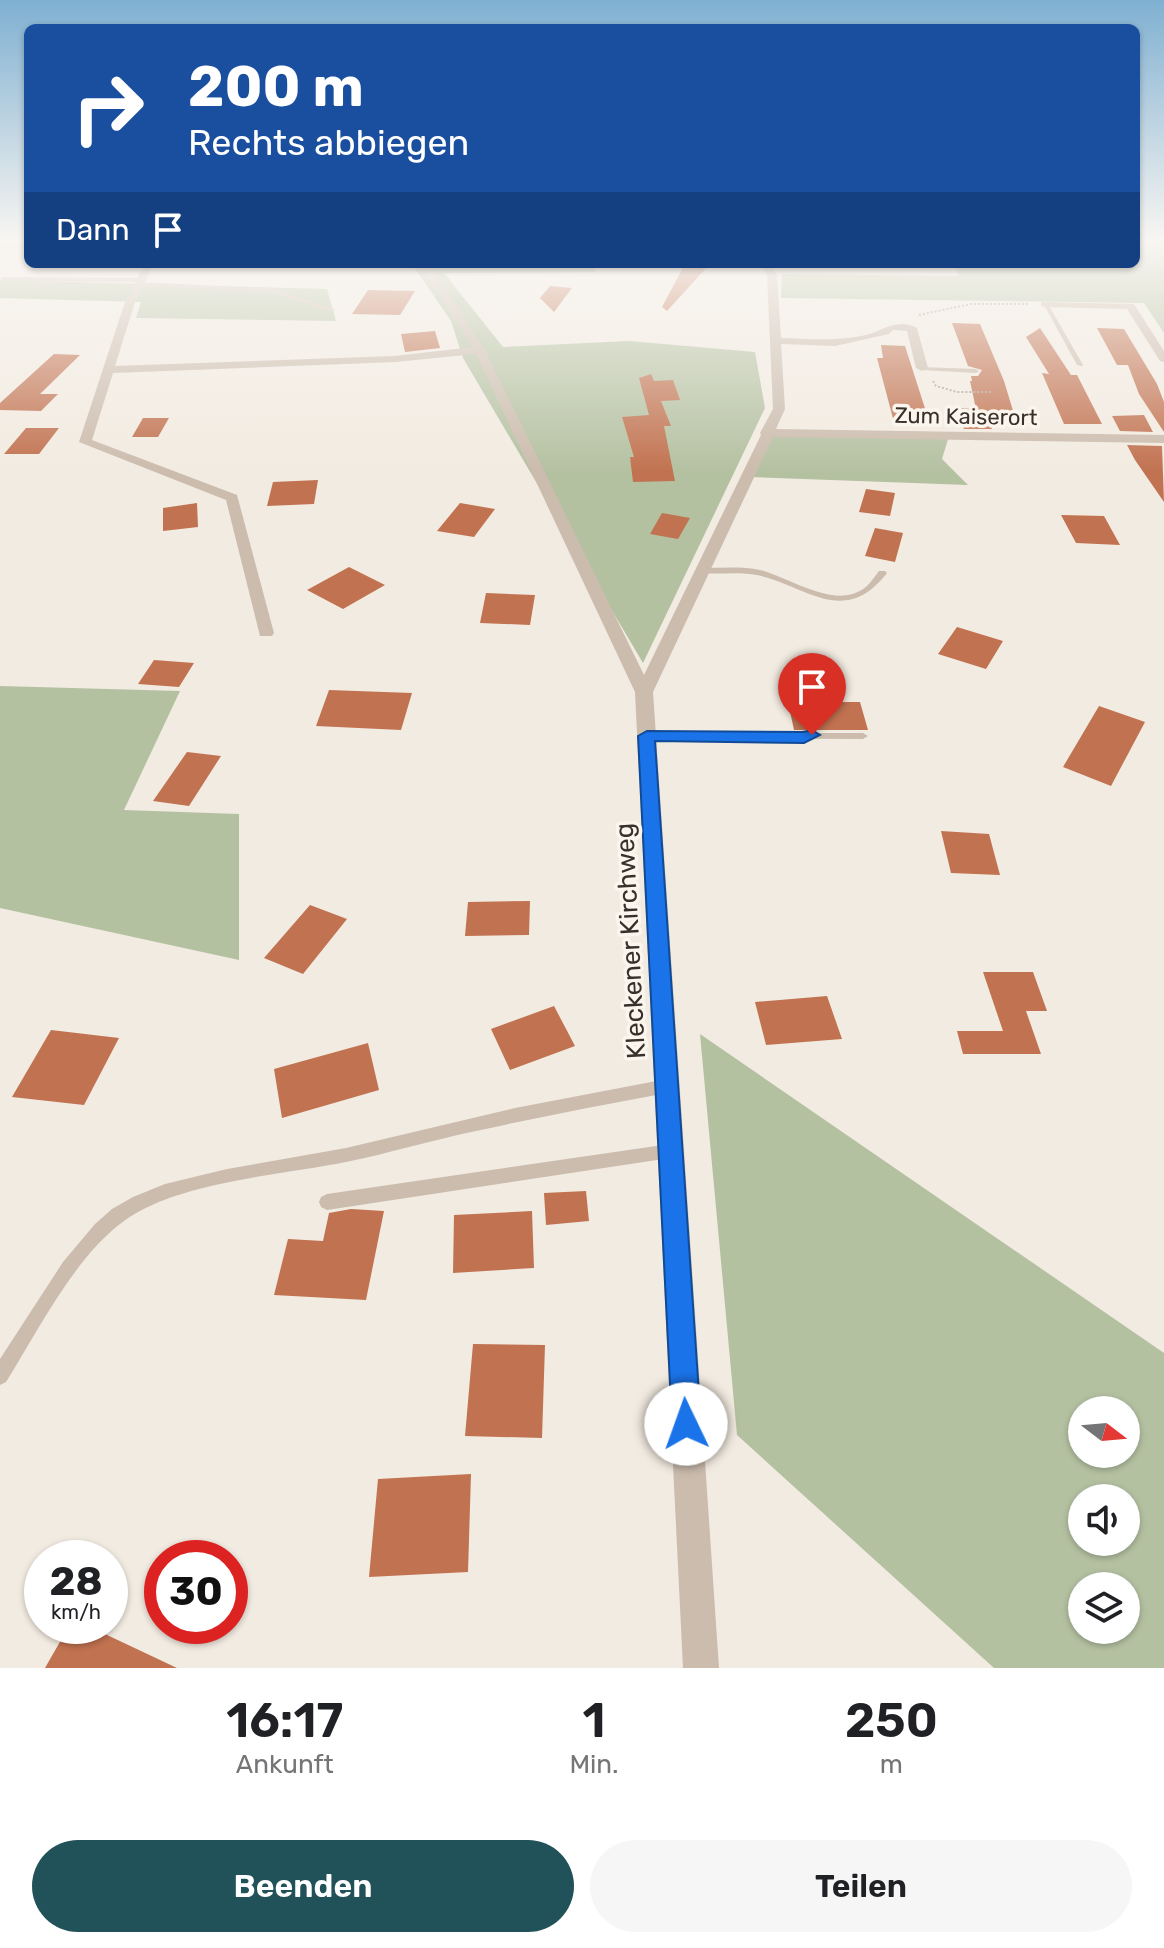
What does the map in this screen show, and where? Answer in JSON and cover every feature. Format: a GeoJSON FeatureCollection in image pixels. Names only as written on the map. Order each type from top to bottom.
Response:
{"type":"FeatureCollection","features":[{"type":"Feature","properties":{"kind":"street"},"geometry":{"type":"LineString","coordinates":[[125,317],[85,442],[232,498],[266,633]]}},
{"type":"Feature","properties":{"kind":"street","name":"Kleckener Kirchweg"},"geometry":{"type":"LineString","coordinates":[[459,317],[480,350],[644,692],[701,1668]]}},
{"type":"Feature","properties":{"kind":"street"},"geometry":{"type":"LineString","coordinates":[[644,692],[750,477],[766,433],[779,409],[774,317]]}},
{"type":"Feature","properties":{"kind":"street"},"geometry":{"type":"LineString","coordinates":[[1137,317],[1164,359]]}},
{"type":"Feature","properties":{"kind":"street"},"geometry":{"type":"LineString","coordinates":[[775,341],[835,343],[891,327],[912,328],[925,369]]}},
{"type":"Feature","properties":{"kind":"street"},"geometry":{"type":"LineString","coordinates":[[106,370],[395,359],[480,350]]}},
{"type":"Feature","properties":{"kind":"street","name":"Zum Kaiserort"},"geometry":{"type":"LineString","coordinates":[[766,433],[1164,439]]}},
{"type":"Feature","properties":{"kind":"lane"},"geometry":{"type":"LineString","coordinates":[[1052,317],[1080,365]]}},
{"type":"Feature","properties":{"kind":"lane"},"geometry":{"type":"LineString","coordinates":[[925,369],[976,371]]}},
{"type":"Feature","properties":{"kind":"lane"},"geometry":{"type":"LineString","coordinates":[[704,571],[760,574],[833,599],[850,597],[866,590],[882,573]]}},
{"type":"Feature","properties":{"kind":"lane"},"geometry":{"type":"LineString","coordinates":[[647,736],[863,736]]}},
{"type":"Feature","properties":{"kind":"lane"},"geometry":{"type":"LineString","coordinates":[[0,1376],[95,1235],[119,1214],[145,1200],[178,1189],[345,1155],[489,1120],[667,1086]]}},
{"type":"Feature","properties":{"kind":"lane"},"geometry":{"type":"LineString","coordinates":[[327,1202],[670,1151]]}},
{"type":"Feature","properties":{"kind":"path"},"geometry":{"type":"LineString","coordinates":[[901,327],[916,317]]}},
{"type":"Feature","properties":{"kind":"path"},"geometry":{"type":"LineString","coordinates":[[925,369],[936,386],[949,390],[991,392]]}},
{"type":"Feature","properties":{"kind":"path"},"geometry":{"type":"LineString","coordinates":[[949,390],[965,385]]}},
{"type":"Feature","properties":{"kind":"green space"},"geometry":{"type":"Polygon","coordinates":[[[335,317],[336,321],[136,318],[335,317]]]}},
{"type":"Feature","properties":{"kind":"green space"},"geometry":{"type":"Polygon","coordinates":[[[448,317],[479,317],[503,347],[629,341],[755,352],[765,408],[643,663],[463,358],[448,317]]]}},
{"type":"Feature","properties":{"kind":"green space"},"geometry":{"type":"Polygon","coordinates":[[[1153,317],[1164,317],[1164,333],[1153,317]]]}},
{"type":"Feature","properties":{"kind":"green space"},"geometry":{"type":"Polygon","coordinates":[[[766,433],[949,436],[942,459],[968,485],[750,477],[766,433]]]}},
{"type":"Feature","properties":{"kind":"green space"},"geometry":{"type":"Polygon","coordinates":[[[0,686],[180,691],[124,810],[239,814],[239,960],[0,908],[0,686]]]}},
{"type":"Feature","properties":{"kind":"green space"},"geometry":{"type":"Polygon","coordinates":[[[700,1034],[1164,1353],[1164,1668],[994,1668],[737,1435],[700,1034]]]}},
{"type":"Feature","properties":{"kind":"building"},"geometry":{"type":"Polygon","coordinates":[[[952,323],[980,324],[1004,381],[1017,424],[990,424],[992,429],[964,429],[953,408],[976,409],[970,381],[971,376],[978,376],[982,370],[968,366],[952,323]]]}},
{"type":"Feature","properties":{"kind":"building"},"geometry":{"type":"Polygon","coordinates":[[[1040,328],[1071,375],[1077,375],[1102,424],[1064,424],[1042,373],[1049,374],[1026,337],[1040,328]]]}},
{"type":"Feature","properties":{"kind":"building"},"geometry":{"type":"Polygon","coordinates":[[[1097,328],[1124,329],[1157,384],[1164,402],[1164,432],[1139,394],[1128,365],[1117,365],[1097,328]]]}},
{"type":"Feature","properties":{"kind":"building"},"geometry":{"type":"Polygon","coordinates":[[[435,331],[440,348],[405,352],[401,334],[435,331]]]}},
{"type":"Feature","properties":{"kind":"building"},"geometry":{"type":"Polygon","coordinates":[[[881,345],[905,346],[930,424],[895,426],[877,358],[883,358],[881,345]]]}},
{"type":"Feature","properties":{"kind":"building"},"geometry":{"type":"Polygon","coordinates":[[[54,354],[80,355],[40,394],[58,394],[41,411],[0,410],[0,403],[54,354]]]}},
{"type":"Feature","properties":{"kind":"building"},"geometry":{"type":"Polygon","coordinates":[[[651,374],[654,381],[673,380],[680,400],[661,401],[671,426],[664,426],[675,481],[633,482],[630,457],[634,457],[622,417],[649,415],[639,378],[651,374]]]}},
{"type":"Feature","properties":{"kind":"building"},"geometry":{"type":"Polygon","coordinates":[[[1144,415],[1153,432],[1120,431],[1112,416],[1144,415]]]}},
{"type":"Feature","properties":{"kind":"building"},"geometry":{"type":"Polygon","coordinates":[[[143,418],[169,418],[158,437],[132,437],[143,418]]]}},
{"type":"Feature","properties":{"kind":"building"},"geometry":{"type":"Polygon","coordinates":[[[26,428],[59,428],[39,454],[4,454],[26,428]]]}},
{"type":"Feature","properties":{"kind":"building"},"geometry":{"type":"Polygon","coordinates":[[[1127,445],[1162,446],[1164,502],[1135,460],[1127,445]]]}},
{"type":"Feature","properties":{"kind":"building"},"geometry":{"type":"Polygon","coordinates":[[[318,480],[314,504],[267,506],[273,482],[318,480]]]}},
{"type":"Feature","properties":{"kind":"building"},"geometry":{"type":"Polygon","coordinates":[[[866,489],[895,493],[890,516],[859,512],[866,489]]]}},
{"type":"Feature","properties":{"kind":"building"},"geometry":{"type":"Polygon","coordinates":[[[197,503],[198,527],[163,531],[163,508],[197,503]]]}},
{"type":"Feature","properties":{"kind":"building"},"geometry":{"type":"Polygon","coordinates":[[[460,503],[495,509],[474,537],[437,531],[460,503]]]}},
{"type":"Feature","properties":{"kind":"building"},"geometry":{"type":"Polygon","coordinates":[[[662,513],[690,518],[678,539],[650,534],[662,513]]]}},
{"type":"Feature","properties":{"kind":"building"},"geometry":{"type":"Polygon","coordinates":[[[1061,515],[1104,516],[1120,545],[1076,543],[1061,515]]]}},
{"type":"Feature","properties":{"kind":"building"},"geometry":{"type":"Polygon","coordinates":[[[875,528],[903,533],[895,562],[865,556],[875,528]]]}},
{"type":"Feature","properties":{"kind":"building"},"geometry":{"type":"Polygon","coordinates":[[[349,567],[385,585],[343,609],[307,590],[349,567]]]}},
{"type":"Feature","properties":{"kind":"building"},"geometry":{"type":"Polygon","coordinates":[[[486,593],[535,595],[530,625],[480,623],[486,593]]]}},
{"type":"Feature","properties":{"kind":"building"},"geometry":{"type":"Polygon","coordinates":[[[957,627],[1003,641],[986,669],[938,654],[957,627]]]}},
{"type":"Feature","properties":{"kind":"building"},"geometry":{"type":"Polygon","coordinates":[[[154,660],[194,663],[179,687],[138,684],[154,660]]]}},
{"type":"Feature","properties":{"kind":"building"},"geometry":{"type":"Polygon","coordinates":[[[329,690],[412,693],[401,730],[316,726],[329,690]]]}},
{"type":"Feature","properties":{"kind":"building"},"geometry":{"type":"Polygon","coordinates":[[[788,702],[860,702],[868,730],[794,730],[788,702]]]}},
{"type":"Feature","properties":{"kind":"building"},"geometry":{"type":"Polygon","coordinates":[[[1099,706],[1145,722],[1111,786],[1063,767],[1099,706]]]}},
{"type":"Feature","properties":{"kind":"building"},"geometry":{"type":"Polygon","coordinates":[[[187,752],[221,756],[189,806],[153,801],[187,752]]]}},
{"type":"Feature","properties":{"kind":"building"},"geometry":{"type":"Polygon","coordinates":[[[941,831],[989,834],[1000,875],[951,873],[941,831]]]}},
{"type":"Feature","properties":{"kind":"building"},"geometry":{"type":"Polygon","coordinates":[[[530,901],[529,935],[465,936],[468,902],[530,901]]]}},
{"type":"Feature","properties":{"kind":"building"},"geometry":{"type":"Polygon","coordinates":[[[310,905],[347,919],[303,974],[264,958],[310,905]]]}},
{"type":"Feature","properties":{"kind":"building"},"geometry":{"type":"Polygon","coordinates":[[[983,972],[1033,972],[1047,1011],[1026,1011],[1041,1054],[963,1054],[957,1031],[1003,1031],[983,972]]]}},
{"type":"Feature","properties":{"kind":"building"},"geometry":{"type":"Polygon","coordinates":[[[827,996],[842,1039],[766,1045],[755,1002],[827,996]]]}},
{"type":"Feature","properties":{"kind":"building"},"geometry":{"type":"Polygon","coordinates":[[[554,1006],[575,1046],[510,1070],[491,1029],[554,1006]]]}},
{"type":"Feature","properties":{"kind":"building"},"geometry":{"type":"Polygon","coordinates":[[[51,1030],[119,1038],[84,1105],[12,1097],[51,1030]]]}},
{"type":"Feature","properties":{"kind":"building"},"geometry":{"type":"Polygon","coordinates":[[[368,1043],[379,1090],[282,1118],[274,1069],[368,1043]]]}},
{"type":"Feature","properties":{"kind":"building"},"geometry":{"type":"Polygon","coordinates":[[[586,1191],[589,1221],[546,1225],[544,1193],[586,1191]]]}},
{"type":"Feature","properties":{"kind":"building"},"geometry":{"type":"Polygon","coordinates":[[[351,1209],[384,1211],[366,1300],[274,1295],[288,1239],[323,1241],[329,1213],[351,1209]]]}},
{"type":"Feature","properties":{"kind":"building"},"geometry":{"type":"Polygon","coordinates":[[[532,1211],[534,1268],[453,1273],[454,1215],[532,1211]]]}},
{"type":"Feature","properties":{"kind":"building"},"geometry":{"type":"Polygon","coordinates":[[[473,1344],[545,1345],[542,1438],[465,1436],[473,1344]]]}},
{"type":"Feature","properties":{"kind":"building"},"geometry":{"type":"Polygon","coordinates":[[[471,1474],[468,1572],[369,1577],[378,1479],[471,1474]]]}},
{"type":"Feature","properties":{"kind":"building"},"geometry":{"type":"Polygon","coordinates":[[[59,1644],[126,1644],[177,1668],[45,1668],[59,1644]]]}},
{"type":"Feature","properties":{"kind":"route"},"geometry":{"type":"LineString","coordinates":[[686,1424],[647,736],[804,738],[812,735]]}}]}
